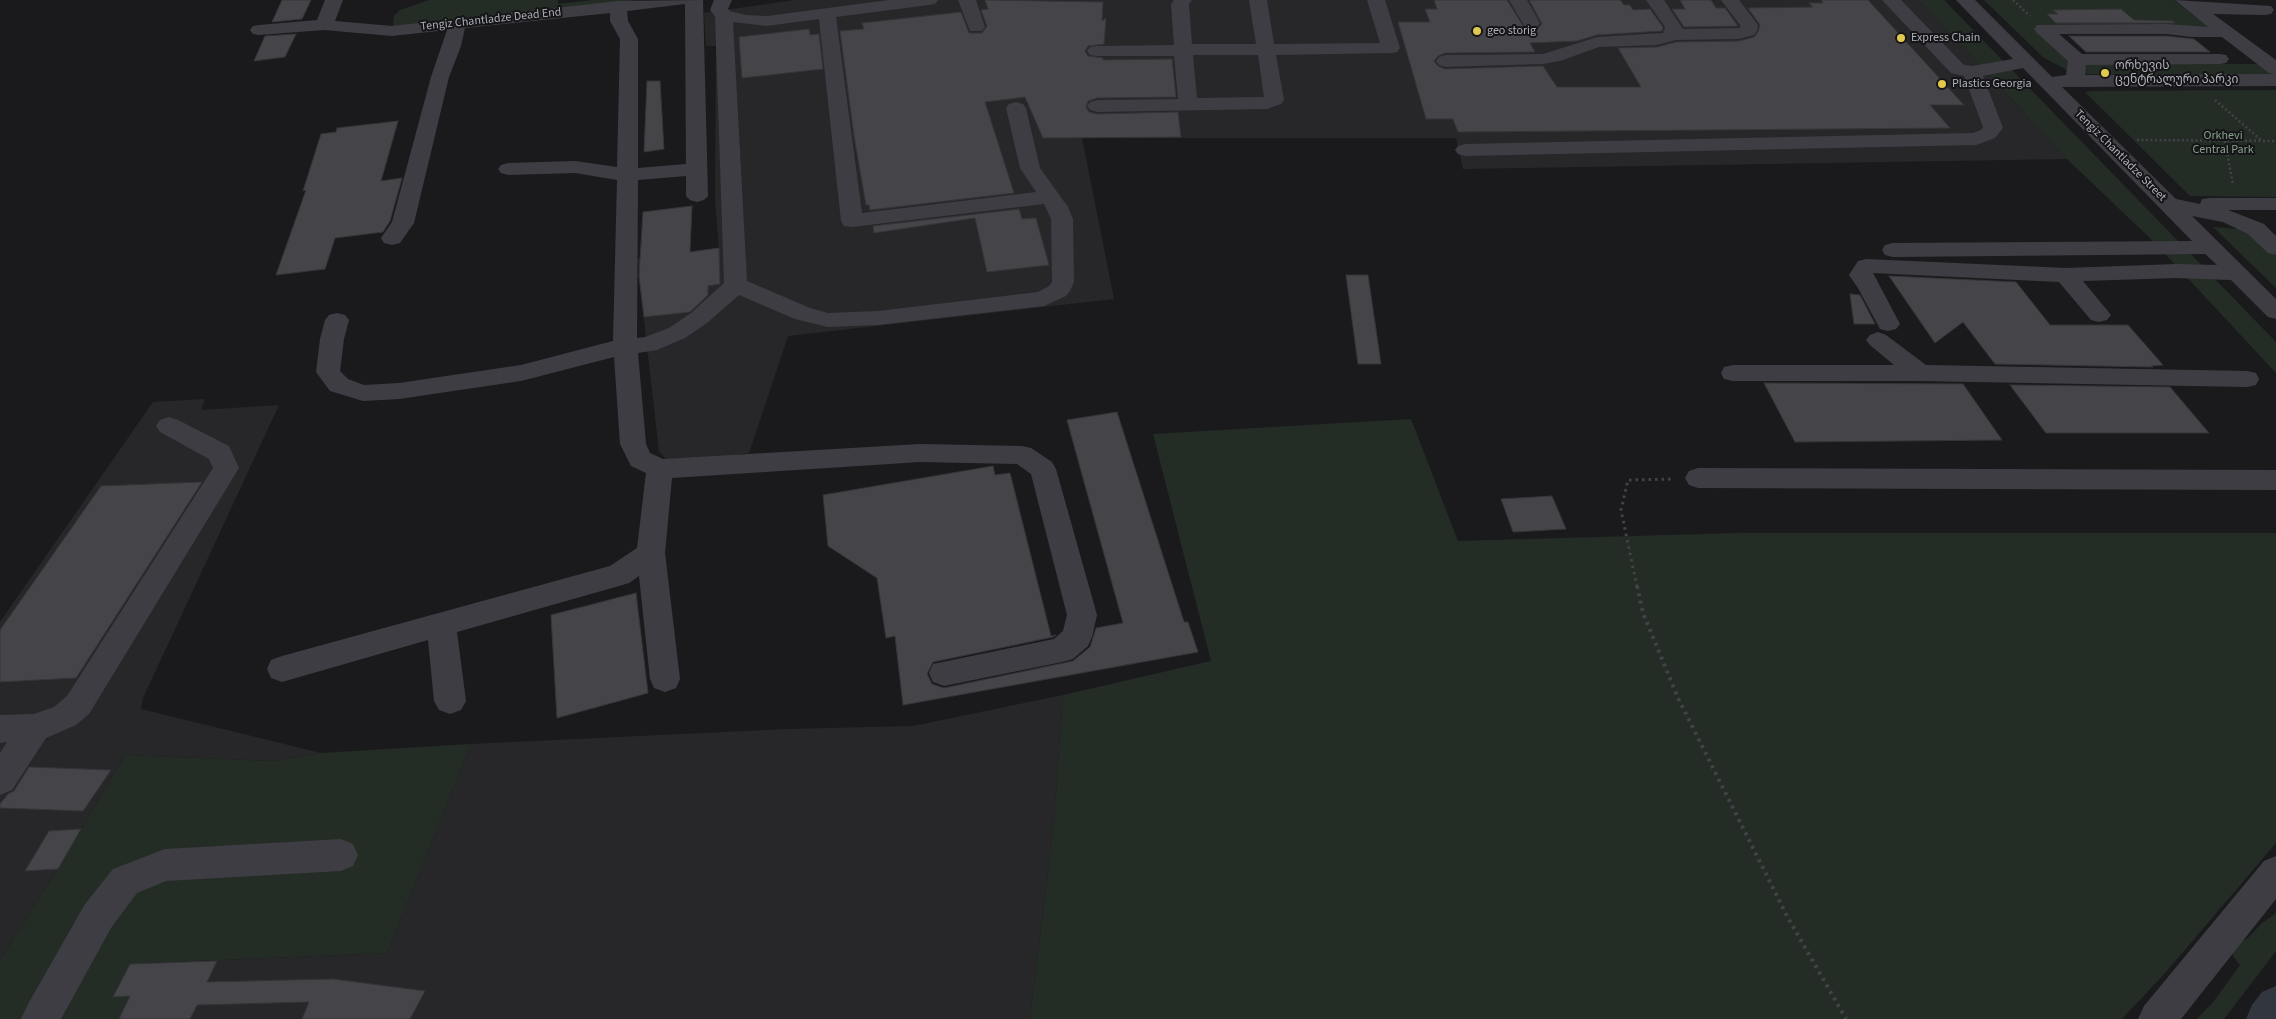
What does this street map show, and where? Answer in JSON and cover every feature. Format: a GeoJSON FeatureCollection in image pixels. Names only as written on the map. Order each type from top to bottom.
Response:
{"type":"FeatureCollection","features":[{"type":"Feature","properties":{"kind":"street"},"geometry":{"type":"LineString","coordinates":[[324,25],[334,0]]}},
{"type":"Feature","properties":{"kind":"street","name":"Tengiz Chantladze Dead End"},"geometry":{"type":"LineString","coordinates":[[259,30],[324,25],[392,32],[680,0]]}},
{"type":"Feature","properties":{"kind":"street"},"geometry":{"type":"LineString","coordinates":[[694,0],[697,196]]}},
{"type":"Feature","properties":{"kind":"street"},"geometry":{"type":"LineString","coordinates":[[723,8],[745,20],[767,21],[928,0]]}},
{"type":"Feature","properties":{"kind":"street"},"geometry":{"type":"LineString","coordinates":[[967,0],[976,27]]}},
{"type":"Feature","properties":{"kind":"street"},"geometry":{"type":"LineString","coordinates":[[1183,0],[1180,4],[1188,104]]}},
{"type":"Feature","properties":{"kind":"street"},"geometry":{"type":"LineString","coordinates":[[1097,106],[1267,103],[1274,100],[1258,0]]}},
{"type":"Feature","properties":{"kind":"street"},"geometry":{"type":"LineString","coordinates":[[1096,51],[1391,48],[1376,0]]}},
{"type":"Feature","properties":{"kind":"street"},"geometry":{"type":"LineString","coordinates":[[1518,0],[1531,23]]}},
{"type":"Feature","properties":{"kind":"street"},"geometry":{"type":"LineString","coordinates":[[1655,0],[1674,27],[1674,32],[1670,35]]}},
{"type":"Feature","properties":{"kind":"street"},"geometry":{"type":"LineString","coordinates":[[1445,61],[1543,59],[1597,42],[1657,40],[1670,35],[1739,34],[1748,31],[1749,25],[1730,0]]}},
{"type":"Feature","properties":{"kind":"street"},"geometry":{"type":"LineString","coordinates":[[1891,0],[1958,69],[1972,72],[2027,62]]}},
{"type":"Feature","properties":{"kind":"street","name":"Tengiz Chantladze Street"},"geometry":{"type":"LineString","coordinates":[[1965,0],[2276,312]]}},
{"type":"Feature","properties":{"kind":"street"},"geometry":{"type":"LineString","coordinates":[[2189,4],[2265,10],[2253,0]]}},
{"type":"Feature","properties":{"kind":"street"},"geometry":{"type":"LineString","coordinates":[[2189,4],[2276,69]]}},
{"type":"Feature","properties":{"kind":"street"},"geometry":{"type":"LineString","coordinates":[[618,6],[619,21],[629,39],[626,346],[633,444],[640,459],[660,469],[920,453],[1022,455],[1043,469],[1082,615],[1077,637],[1062,650],[944,672]]}},
{"type":"Feature","properties":{"kind":"street"},"geometry":{"type":"LineString","coordinates":[[723,8],[736,285]]}},
{"type":"Feature","properties":{"kind":"street"},"geometry":{"type":"LineString","coordinates":[[827,14],[852,221],[1050,197]]}},
{"type":"Feature","properties":{"kind":"street"},"geometry":{"type":"LineString","coordinates":[[392,238],[403,223],[406,214],[440,78],[452,46],[457,24]]}},
{"type":"Feature","properties":{"kind":"street"},"geometry":{"type":"LineString","coordinates":[[2220,60],[2076,60],[2043,29],[2166,29],[2192,32],[2226,32]]}},
{"type":"Feature","properties":{"kind":"street"},"geometry":{"type":"LineString","coordinates":[[2075,81],[2076,60]]}},
{"type":"Feature","properties":{"kind":"street"},"geometry":{"type":"LineString","coordinates":[[1465,150],[1976,139],[1988,134],[1993,128],[1972,72]]}},
{"type":"Feature","properties":{"kind":"street"},"geometry":{"type":"LineString","coordinates":[[2046,81],[2276,80]]}},
{"type":"Feature","properties":{"kind":"street"},"geometry":{"type":"LineString","coordinates":[[736,285],[803,314],[828,320],[878,318],[1044,299],[1058,291],[1063,282],[1062,219],[1057,206],[1030,168],[1016,108]]}},
{"type":"Feature","properties":{"kind":"street"},"geometry":{"type":"LineString","coordinates":[[508,169],[575,167],[628,175],[696,169]]}},
{"type":"Feature","properties":{"kind":"street"},"geometry":{"type":"LineString","coordinates":[[2168,204],[2276,204]]}},
{"type":"Feature","properties":{"kind":"street"},"geometry":{"type":"LineString","coordinates":[[2168,204],[2229,216],[2256,229],[2276,248]]}},
{"type":"Feature","properties":{"kind":"street"},"geometry":{"type":"LineString","coordinates":[[1855,250],[2211,247]]}},
{"type":"Feature","properties":{"kind":"street"},"geometry":{"type":"LineString","coordinates":[[1920,373],[1883,332],[1869,286],[1860,275],[1866,266],[2066,275],[2176,271],[2238,273]]}},
{"type":"Feature","properties":{"kind":"street"},"geometry":{"type":"LineString","coordinates":[[2066,275],[2099,314]]}},
{"type":"Feature","properties":{"kind":"street"},"geometry":{"type":"LineString","coordinates":[[337,320],[332,339],[328,372],[339,385],[363,392],[399,391],[521,373],[626,346],[648,345],[677,333],[699,318],[736,285]]}},
{"type":"Feature","properties":{"kind":"street"},"geometry":{"type":"LineString","coordinates":[[1734,373],[1920,373],[2247,378]]}},
{"type":"Feature","properties":{"kind":"street"},"geometry":{"type":"LineString","coordinates":[[0,730],[35,728],[65,716],[78,705],[226,468],[220,453],[169,426]]}},
{"type":"Feature","properties":{"kind":"street"},"geometry":{"type":"LineString","coordinates":[[660,469],[651,553],[664,679]]}},
{"type":"Feature","properties":{"kind":"street"},"geometry":{"type":"LineString","coordinates":[[1698,478],[2276,480]]}},
{"type":"Feature","properties":{"kind":"street"},"geometry":{"type":"LineString","coordinates":[[282,669],[619,575],[651,553]]}},
{"type":"Feature","properties":{"kind":"street"},"geometry":{"type":"LineString","coordinates":[[441,625],[450,702]]}},
{"type":"Feature","properties":{"kind":"street"},"geometry":{"type":"LineString","coordinates":[[0,780],[35,728]]}},
{"type":"Feature","properties":{"kind":"street"},"geometry":{"type":"LineString","coordinates":[[40,1019],[98,916],[125,881],[165,865],[341,855]]}},
{"type":"Feature","properties":{"kind":"street"},"geometry":{"type":"LineString","coordinates":[[2157,1019],[2276,872]]}},
{"type":"Feature","properties":{"kind":"path"},"geometry":{"type":"LineString","coordinates":[[2209,95],[2262,141]]}},
{"type":"Feature","properties":{"kind":"path"},"geometry":{"type":"LineString","coordinates":[[2131,140],[2276,141]]}},
{"type":"Feature","properties":{"kind":"path"},"geometry":{"type":"LineString","coordinates":[[2225,141],[2234,188]]}},
{"type":"Feature","properties":{"kind":"path"},"geometry":{"type":"LineString","coordinates":[[1698,478],[1628,480],[1621,510],[1643,613],[1678,698],[1787,916],[1846,1019]]}},
{"type":"Feature","properties":{"kind":"shaded area"},"geometry":{"type":"Polygon","coordinates":[[[795,0],[1919,0],[2067,159],[1463,169],[1456,138],[1082,138],[1114,299],[788,336],[749,453],[694,460],[666,459],[659,451],[637,259],[719,248],[715,199],[716,46],[706,46],[704,13],[795,0]]]}},
{"type":"Feature","properties":{"kind":"shaded area"},"geometry":{"type":"Polygon","coordinates":[[[205,399],[201,410],[279,405],[143,698],[141,709],[321,753],[272,761],[125,755],[58,869],[0,960],[0,622],[153,402],[205,399]]]}},
{"type":"Feature","properties":{"kind":"shaded area"},"geometry":{"type":"Polygon","coordinates":[[[1063,695],[1054,821],[1030,1019],[119,1019],[147,963],[387,953],[471,744],[788,729],[913,726],[1063,695]]]}},
{"type":"Feature","properties":{"kind":"green space"},"geometry":{"type":"Polygon","coordinates":[[[429,0],[558,0],[558,4],[593,0],[638,0],[393,28],[394,16],[400,10],[429,0]]]}},
{"type":"Feature","properties":{"kind":"green space"},"geometry":{"type":"Polygon","coordinates":[[[1919,0],[1944,0],[2276,342],[2276,373],[2155,243],[2067,159],[1919,0]]]}},
{"type":"Feature","properties":{"kind":"green space"},"geometry":{"type":"Polygon","coordinates":[[[1984,0],[2174,0],[2212,30],[2043,26],[2083,64],[2276,64],[2276,75],[2075,74],[2044,58],[1984,0]]]}},
{"type":"Feature","properties":{"kind":"green space","name":"Orkhevi Central Park"},"geometry":{"type":"Polygon","coordinates":[[[2276,90],[2276,197],[2190,196],[2085,92],[2093,91],[2276,90]]]}},
{"type":"Feature","properties":{"kind":"green space"},"geometry":{"type":"Polygon","coordinates":[[[2213,227],[2250,230],[2276,256],[2276,288],[2213,227]]]}},
{"type":"Feature","properties":{"kind":"green space"},"geometry":{"type":"Polygon","coordinates":[[[1411,419],[1458,541],[1739,533],[2276,533],[2276,843],[2166,972],[2122,1019],[1030,1019],[1054,821],[1063,695],[1211,661],[1153,434],[1411,419]]]}},
{"type":"Feature","properties":{"kind":"green space"},"geometry":{"type":"Polygon","coordinates":[[[471,744],[387,953],[147,963],[119,1019],[0,1019],[0,960],[58,869],[125,755],[272,761],[321,753],[471,744]]]}},
{"type":"Feature","properties":{"kind":"green space"},"geometry":{"type":"Polygon","coordinates":[[[2276,913],[2276,951],[2224,1019],[2197,1019],[2214,1001],[2240,965],[2233,956],[2233,947],[2249,937],[2261,924],[2276,913]]]}},
{"type":"Feature","properties":{"kind":"building"},"geometry":{"type":"Polygon","coordinates":[[[282,0],[311,0],[302,19],[272,22],[282,0]]]}},
{"type":"Feature","properties":{"kind":"building"},"geometry":{"type":"Polygon","coordinates":[[[985,0],[1103,2],[1102,21],[1106,18],[1104,44],[1088,46],[1085,51],[1088,56],[1103,58],[1103,60],[1172,59],[1176,97],[1097,98],[1088,101],[1086,107],[1089,112],[1097,114],[1178,112],[1181,137],[1043,138],[1025,97],[985,102],[1014,193],[870,210],[869,205],[866,205],[854,136],[840,31],[864,29],[862,23],[961,12],[969,33],[982,33],[987,26],[981,10],[988,9],[985,0]]]}},
{"type":"Feature","properties":{"kind":"building"},"geometry":{"type":"Polygon","coordinates":[[[1434,0],[1507,0],[1525,29],[1537,29],[1542,24],[1529,0],[1620,0],[1624,5],[1630,5],[1633,10],[1650,9],[1663,27],[1662,31],[1597,35],[1577,41],[1530,43],[1535,52],[1445,53],[1438,56],[1434,61],[1438,66],[1445,69],[1543,66],[1557,87],[1641,87],[1618,48],[1657,47],[1676,42],[1739,41],[1754,37],[1760,25],[1748,8],[1813,7],[1809,3],[1823,3],[1821,0],[1868,0],[1964,105],[1930,105],[1950,128],[1458,132],[1453,119],[1426,119],[1398,22],[1430,22],[1425,9],[1437,9],[1434,0]]]}},
{"type":"Feature","properties":{"kind":"building"},"geometry":{"type":"Polygon","coordinates":[[[1680,0],[1711,0],[1716,8],[1725,8],[1738,26],[1684,27],[1672,9],[1685,9],[1680,0]]]}},
{"type":"Feature","properties":{"kind":"building"},"geometry":{"type":"Polygon","coordinates":[[[2121,9],[2134,20],[2173,21],[2175,23],[2056,23],[2047,14],[2058,14],[2053,10],[2121,9]]]}},
{"type":"Feature","properties":{"kind":"building"},"geometry":{"type":"Polygon","coordinates":[[[809,29],[810,35],[819,34],[823,69],[742,78],[739,37],[809,29]]]}},
{"type":"Feature","properties":{"kind":"building"},"geometry":{"type":"Polygon","coordinates":[[[296,34],[285,57],[254,61],[265,36],[296,34]]]}},
{"type":"Feature","properties":{"kind":"building"},"geometry":{"type":"Polygon","coordinates":[[[2069,36],[2166,36],[2194,39],[2210,52],[2086,52],[2069,36]]]}},
{"type":"Feature","properties":{"kind":"building"},"geometry":{"type":"Polygon","coordinates":[[[647,81],[660,81],[664,149],[644,152],[647,81]]]}},
{"type":"Feature","properties":{"kind":"building"},"geometry":{"type":"Polygon","coordinates":[[[398,121],[381,181],[402,178],[390,221],[383,232],[335,238],[325,269],[276,275],[306,190],[303,191],[321,134],[336,132],[337,128],[398,121]]]}},
{"type":"Feature","properties":{"kind":"building"},"geometry":{"type":"Polygon","coordinates":[[[692,206],[690,252],[719,248],[720,284],[708,286],[708,295],[690,312],[644,317],[639,276],[643,212],[692,206]]]}},
{"type":"Feature","properties":{"kind":"building"},"geometry":{"type":"Polygon","coordinates":[[[1019,209],[1022,219],[1036,218],[1049,265],[987,272],[975,218],[874,233],[873,226],[1019,209]]]}},
{"type":"Feature","properties":{"kind":"building"},"geometry":{"type":"Polygon","coordinates":[[[1346,275],[1368,275],[1381,364],[1358,364],[1346,275]]]}},
{"type":"Feature","properties":{"kind":"building"},"geometry":{"type":"Polygon","coordinates":[[[1889,276],[2016,282],[2050,325],[2128,325],[2163,365],[2151,366],[2153,367],[1995,364],[1963,322],[1935,343],[1889,276]]]}},
{"type":"Feature","properties":{"kind":"building"},"geometry":{"type":"Polygon","coordinates":[[[1850,294],[1860,295],[1875,324],[1854,324],[1850,294]]]}},
{"type":"Feature","properties":{"kind":"building"},"geometry":{"type":"Polygon","coordinates":[[[1764,383],[1963,384],[2002,440],[1795,442],[1764,383]]]}},
{"type":"Feature","properties":{"kind":"building"},"geometry":{"type":"Polygon","coordinates":[[[2010,385],[2170,387],[2209,433],[2046,433],[2010,385]]]}},
{"type":"Feature","properties":{"kind":"building"},"geometry":{"type":"Polygon","coordinates":[[[1117,412],[1184,622],[1188,622],[1198,652],[903,705],[895,636],[886,638],[877,578],[828,546],[823,495],[993,466],[995,475],[1010,473],[1051,636],[1056,635],[933,662],[927,674],[932,684],[944,688],[1073,661],[1090,647],[1096,628],[1123,623],[1067,420],[1117,412]]]}},
{"type":"Feature","properties":{"kind":"building"},"geometry":{"type":"Polygon","coordinates":[[[202,482],[76,678],[0,682],[0,630],[101,486],[202,482]]]}},
{"type":"Feature","properties":{"kind":"building"},"geometry":{"type":"Polygon","coordinates":[[[1552,496],[1566,529],[1513,532],[1501,499],[1552,496]]]}},
{"type":"Feature","properties":{"kind":"building"},"geometry":{"type":"Polygon","coordinates":[[[636,593],[648,693],[557,718],[551,615],[636,593]]]}},
{"type":"Feature","properties":{"kind":"building"},"geometry":{"type":"Polygon","coordinates":[[[29,767],[111,770],[83,811],[0,808],[0,804],[8,794],[14,791],[29,767]]]}},
{"type":"Feature","properties":{"kind":"building"},"geometry":{"type":"Polygon","coordinates":[[[81,829],[58,869],[25,871],[49,831],[81,829]]]}},
{"type":"Feature","properties":{"kind":"building"},"geometry":{"type":"Polygon","coordinates":[[[217,961],[207,982],[333,979],[425,991],[410,1019],[302,1019],[309,1002],[197,1005],[190,1019],[119,1019],[130,996],[113,997],[130,964],[217,961]]]}},
{"type":"Feature","properties":{"kind":"waterway"},"geometry":{"type":"LineString","coordinates":[[2266,1019],[2276,1006]]}},
{"type":"Feature","properties":{"kind":"place","name":"geo storig"},"geometry":{"type":"Point","coordinates":[1477,31]}},
{"type":"Feature","properties":{"kind":"place","name":"Express Chain"},"geometry":{"type":"Point","coordinates":[1901,38]}},
{"type":"Feature","properties":{"kind":"place","name":"ორხევის ცენტრალური პარკი"},"geometry":{"type":"Point","coordinates":[2105,73]}},
{"type":"Feature","properties":{"kind":"place","name":"Plastics Georgia"},"geometry":{"type":"Point","coordinates":[1942,84]}}]}
